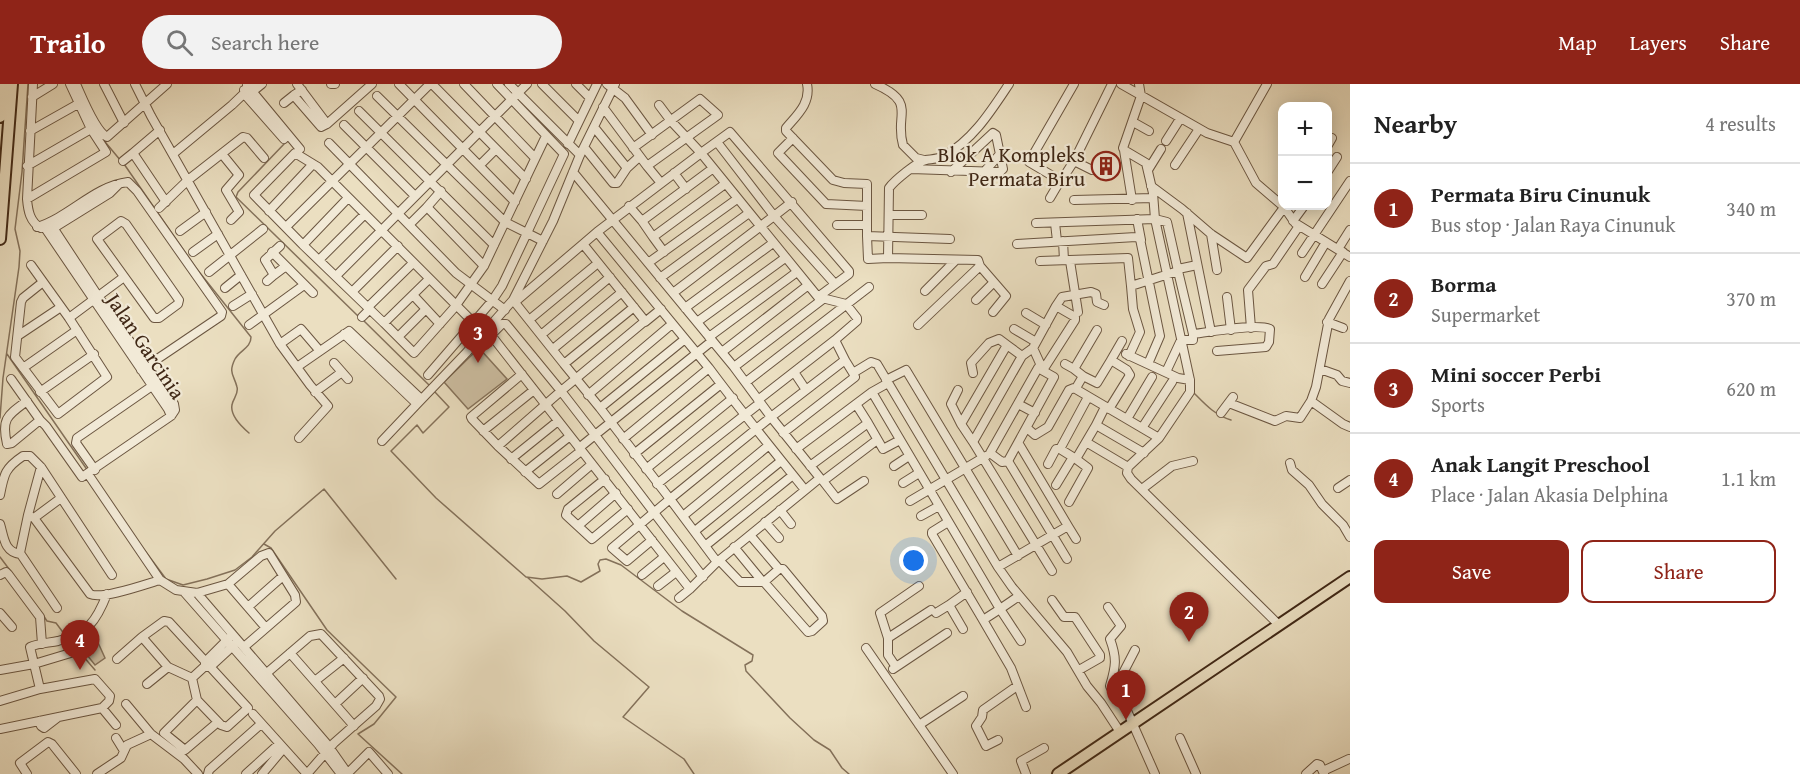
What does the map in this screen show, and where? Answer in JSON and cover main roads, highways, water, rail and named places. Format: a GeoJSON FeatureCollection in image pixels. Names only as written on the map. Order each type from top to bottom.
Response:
{"type":"FeatureCollection","features":[{"type":"Feature","properties":{"kind":"highway"},"geometry":{"type":"LineString","coordinates":[[0,117],[3,84]]}},
{"type":"Feature","properties":{"kind":"highway"},"geometry":{"type":"LineString","coordinates":[[0,239],[12,84]]}},
{"type":"Feature","properties":{"kind":"highway"},"geometry":{"type":"LineString","coordinates":[[1059,774],[1350,575]]}},
{"type":"Feature","properties":{"kind":"waterway"},"geometry":{"type":"LineString","coordinates":[[0,418],[3,378],[19,267],[20,251],[15,229],[22,172],[28,84]]}},
{"type":"Feature","properties":{"kind":"waterway"},"geometry":{"type":"LineString","coordinates":[[101,137],[121,161]]}},
{"type":"Feature","properties":{"kind":"waterway"},"geometry":{"type":"LineString","coordinates":[[285,143],[238,192],[236,197],[358,316]]}},
{"type":"Feature","properties":{"kind":"waterway"},"geometry":{"type":"LineString","coordinates":[[124,164],[196,268],[251,337],[249,344],[235,359],[232,371],[237,389],[232,405],[233,413],[249,433]]}},
{"type":"Feature","properties":{"kind":"waterway"},"geometry":{"type":"LineString","coordinates":[[364,321],[429,385]]}},
{"type":"Feature","properties":{"kind":"waterway"},"geometry":{"type":"LineString","coordinates":[[7,354],[88,471]]}},
{"type":"Feature","properties":{"kind":"waterway"},"geometry":{"type":"LineString","coordinates":[[434,391],[449,407],[423,433],[417,425],[391,451],[436,498],[526,577],[542,579],[567,576],[581,582],[600,571],[598,564],[600,560],[606,559],[621,565],[682,611],[753,655],[752,661],[745,665],[746,671],[790,718],[814,740],[830,750],[849,774]]}},
{"type":"Feature","properties":{"kind":"waterway"},"geometry":{"type":"LineString","coordinates":[[1192,391],[1214,412],[1231,420]]}},
{"type":"Feature","properties":{"kind":"waterway"},"geometry":{"type":"LineString","coordinates":[[134,536],[166,579],[183,585],[235,570],[252,557],[275,531],[324,489],[396,579]]}},
{"type":"Feature","properties":{"kind":"waterway"},"geometry":{"type":"LineString","coordinates":[[264,544],[271,548],[327,630],[396,697],[374,724],[358,734],[402,774]]}},
{"type":"Feature","properties":{"kind":"waterway"},"geometry":{"type":"LineString","coordinates":[[0,557],[12,573]]}},
{"type":"Feature","properties":{"kind":"waterway"},"geometry":{"type":"LineString","coordinates":[[527,577],[594,641],[649,687],[623,717],[684,759],[694,774]]}},
{"type":"Feature","properties":{"kind":"waterway"},"geometry":{"type":"LineString","coordinates":[[43,615],[47,621],[56,623],[65,635]]}},
{"type":"Feature","properties":{"kind":"waterway"},"geometry":{"type":"LineString","coordinates":[[70,641],[95,670]]}},
{"type":"Feature","properties":{"kind":"place","name":"Blok A Kompleks Permata Biru"},"geometry":{"type":"Point","coordinates":[1106,166]}},
{"type":"Feature","properties":{"kind":"place","name":"Mini soccer Perbi"},"geometry":{"type":"Point","coordinates":[478,363]}},
{"type":"Feature","properties":{"kind":"place","name":"Borma"},"geometry":{"type":"Point","coordinates":[1189,642]}},
{"type":"Feature","properties":{"kind":"place","name":"Anak Langit Preschool"},"geometry":{"type":"Point","coordinates":[80,670]}},
{"type":"Feature","properties":{"kind":"place","name":"Permata Biru Cinunuk"},"geometry":{"type":"Point","coordinates":[1126,720]}}]}
